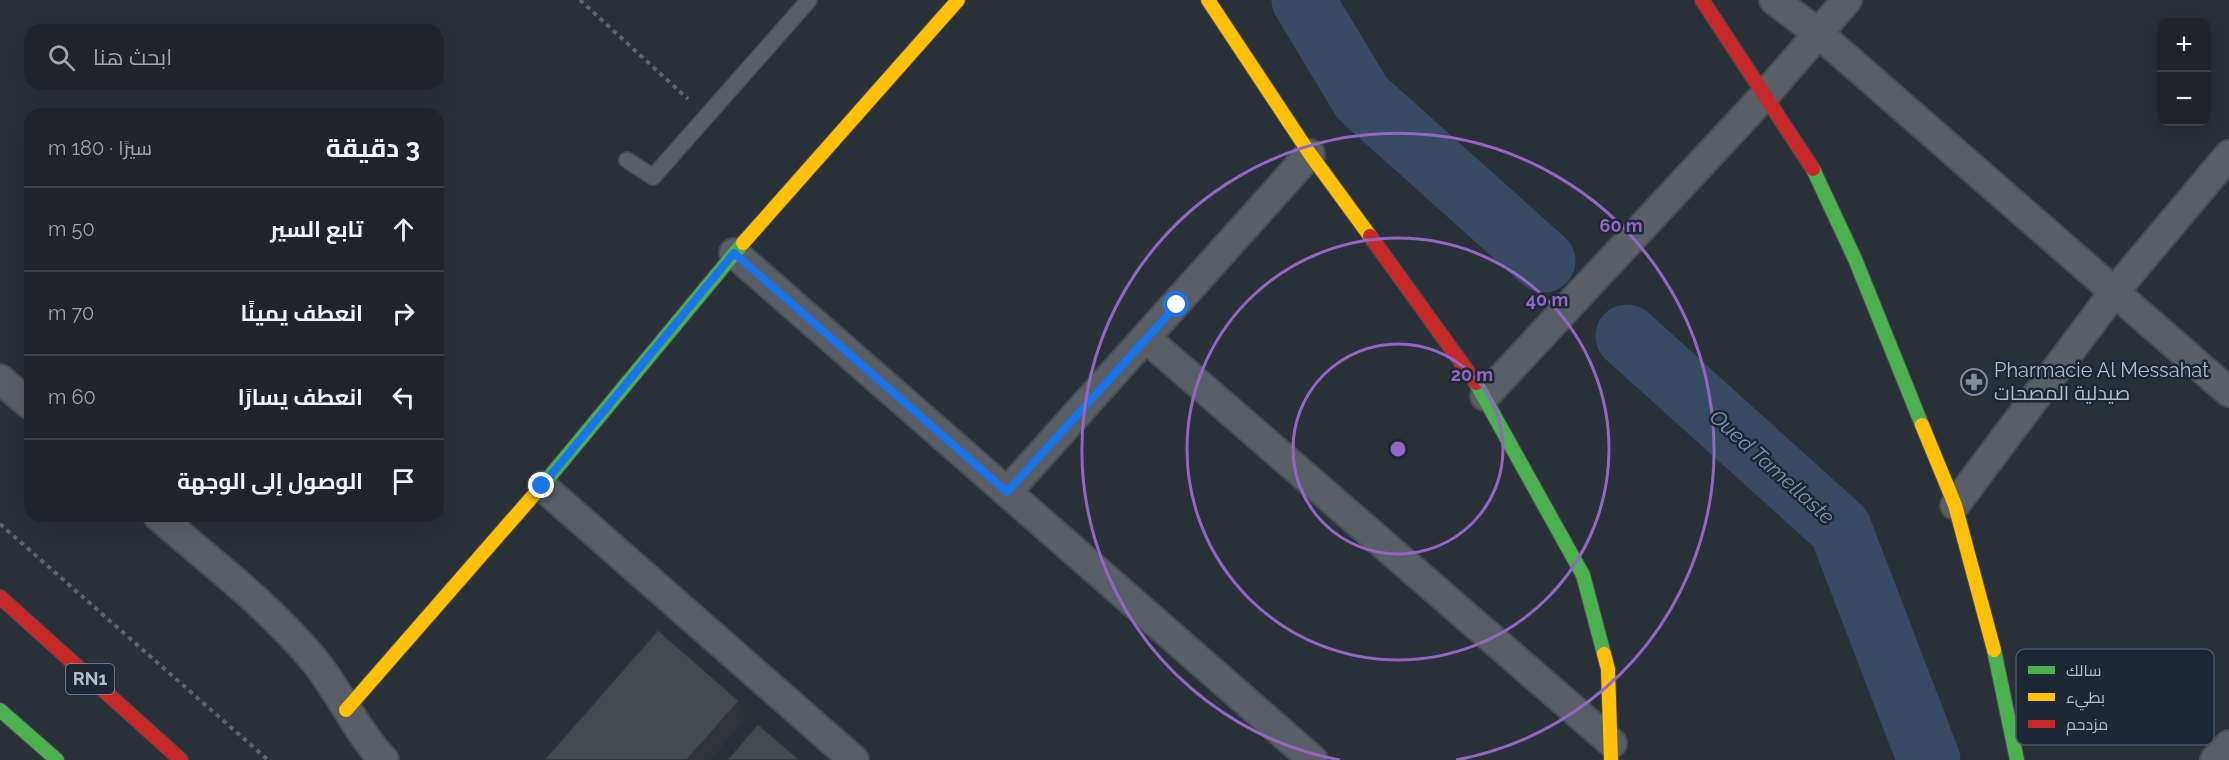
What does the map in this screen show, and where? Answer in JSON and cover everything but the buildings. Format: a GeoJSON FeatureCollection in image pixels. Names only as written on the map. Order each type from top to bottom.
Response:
{"type":"FeatureCollection","features":[{"type":"Feature","properties":{"kind":"main road"},"geometry":{"type":"LineString","coordinates":[[346,710],[542,486],[734,253],[958,0]]}},
{"type":"Feature","properties":{"kind":"main road"},"geometry":{"type":"LineString","coordinates":[[1208,0],[1310,154],[1485,396],[1583,575],[1608,669],[1611,752]]}},
{"type":"Feature","properties":{"kind":"main road"},"geometry":{"type":"LineString","coordinates":[[1702,0],[1811,165],[1845,238],[1955,505],[2002,679],[2017,760]]}},
{"type":"Feature","properties":{"kind":"main road","name":"RN1"},"geometry":{"type":"LineString","coordinates":[[0,597],[181,760]]}},
{"type":"Feature","properties":{"kind":"main road"},"geometry":{"type":"LineString","coordinates":[[0,710],[57,760]]}},
{"type":"Feature","properties":{"kind":"street"},"geometry":{"type":"LineString","coordinates":[[1774,0],[1818,33],[2229,392]]}},
{"type":"Feature","properties":{"kind":"street"},"geometry":{"type":"LineString","coordinates":[[1485,396],[1766,94],[1847,0]]}},
{"type":"Feature","properties":{"kind":"street"},"geometry":{"type":"LineString","coordinates":[[1007,492],[1147,339],[1310,154]]}},
{"type":"Feature","properties":{"kind":"street"},"geometry":{"type":"LineString","coordinates":[[1955,505],[2115,291],[2229,154]]}},
{"type":"Feature","properties":{"kind":"street"},"geometry":{"type":"LineString","coordinates":[[734,253],[1313,760]]}},
{"type":"Feature","properties":{"kind":"street"},"geometry":{"type":"LineString","coordinates":[[1147,339],[1611,752]]}},
{"type":"Feature","properties":{"kind":"street"},"geometry":{"type":"LineString","coordinates":[[0,379],[24,400]]}},
{"type":"Feature","properties":{"kind":"street"},"geometry":{"type":"LineString","coordinates":[[542,486],[854,760]]}},
{"type":"Feature","properties":{"kind":"street"},"geometry":{"type":"LineString","coordinates":[[165,522],[284,627],[315,661],[346,710],[384,760]]}},
{"type":"Feature","properties":{"kind":"street"},"geometry":{"type":"LineString","coordinates":[[2215,760],[2229,745]]}},
{"type":"Feature","properties":{"kind":"lane"},"geometry":{"type":"LineString","coordinates":[[627,160],[653,177],[809,0]]}},
{"type":"Feature","properties":{"kind":"path"},"geometry":{"type":"LineString","coordinates":[[580,0],[706,116]]}},
{"type":"Feature","properties":{"kind":"path"},"geometry":{"type":"LineString","coordinates":[[0,524],[268,760]]}},
{"type":"Feature","properties":{"kind":"waterway","name":"Oued Tamellaste"},"geometry":{"type":"LineString","coordinates":[[1303,0],[1362,98],[1544,261]]}},
{"type":"Feature","properties":{"kind":"waterway","name":"Oued Tamellaste"},"geometry":{"type":"LineString","coordinates":[[1627,336],[1840,528],[1929,760]]}},
{"type":"Feature","properties":{"kind":"traffic: fast"},"geometry":{"type":"LineString","coordinates":[[1813,169],[1855,259],[1922,425]]}},
{"type":"Feature","properties":{"kind":"traffic: fast"},"geometry":{"type":"LineString","coordinates":[[546,481],[743,243]]}},
{"type":"Feature","properties":{"kind":"traffic: fast"},"geometry":{"type":"LineString","coordinates":[[1476,383],[1583,575],[1604,654]]}},
{"type":"Feature","properties":{"kind":"traffic: fast"},"geometry":{"type":"LineString","coordinates":[[1994,650],[2017,760]]}},
{"type":"Feature","properties":{"kind":"traffic: fast"},"geometry":{"type":"LineString","coordinates":[[0,710],[57,760]]}},
{"type":"Feature","properties":{"kind":"traffic: slow"},"geometry":{"type":"LineString","coordinates":[[743,243],[958,0]]}},
{"type":"Feature","properties":{"kind":"traffic: slow"},"geometry":{"type":"LineString","coordinates":[[1208,0],[1310,154],[1370,236]]}},
{"type":"Feature","properties":{"kind":"traffic: slow"},"geometry":{"type":"LineString","coordinates":[[1922,425],[1955,505],[1994,650]]}},
{"type":"Feature","properties":{"kind":"traffic: slow"},"geometry":{"type":"LineString","coordinates":[[346,710],[546,481]]}},
{"type":"Feature","properties":{"kind":"traffic: slow"},"geometry":{"type":"LineString","coordinates":[[1604,654],[1608,669],[1611,760]]}},
{"type":"Feature","properties":{"kind":"traffic: jam"},"geometry":{"type":"LineString","coordinates":[[1702,0],[1813,169]]}},
{"type":"Feature","properties":{"kind":"traffic: jam"},"geometry":{"type":"LineString","coordinates":[[1370,236],[1476,383]]}},
{"type":"Feature","properties":{"kind":"traffic: jam"},"geometry":{"type":"LineString","coordinates":[[0,597],[181,760]]}},
{"type":"Feature","properties":{"kind":"place","name":"Pharmacie Al Messahat صيدلية المصحات"},"geometry":{"type":"Point","coordinates":[1974,382]}},
{"type":"Feature","properties":{"kind":"route"},"geometry":{"type":"LineString","coordinates":[[542,486],[734,253],[1007,492],[1177,305]]}}]}
